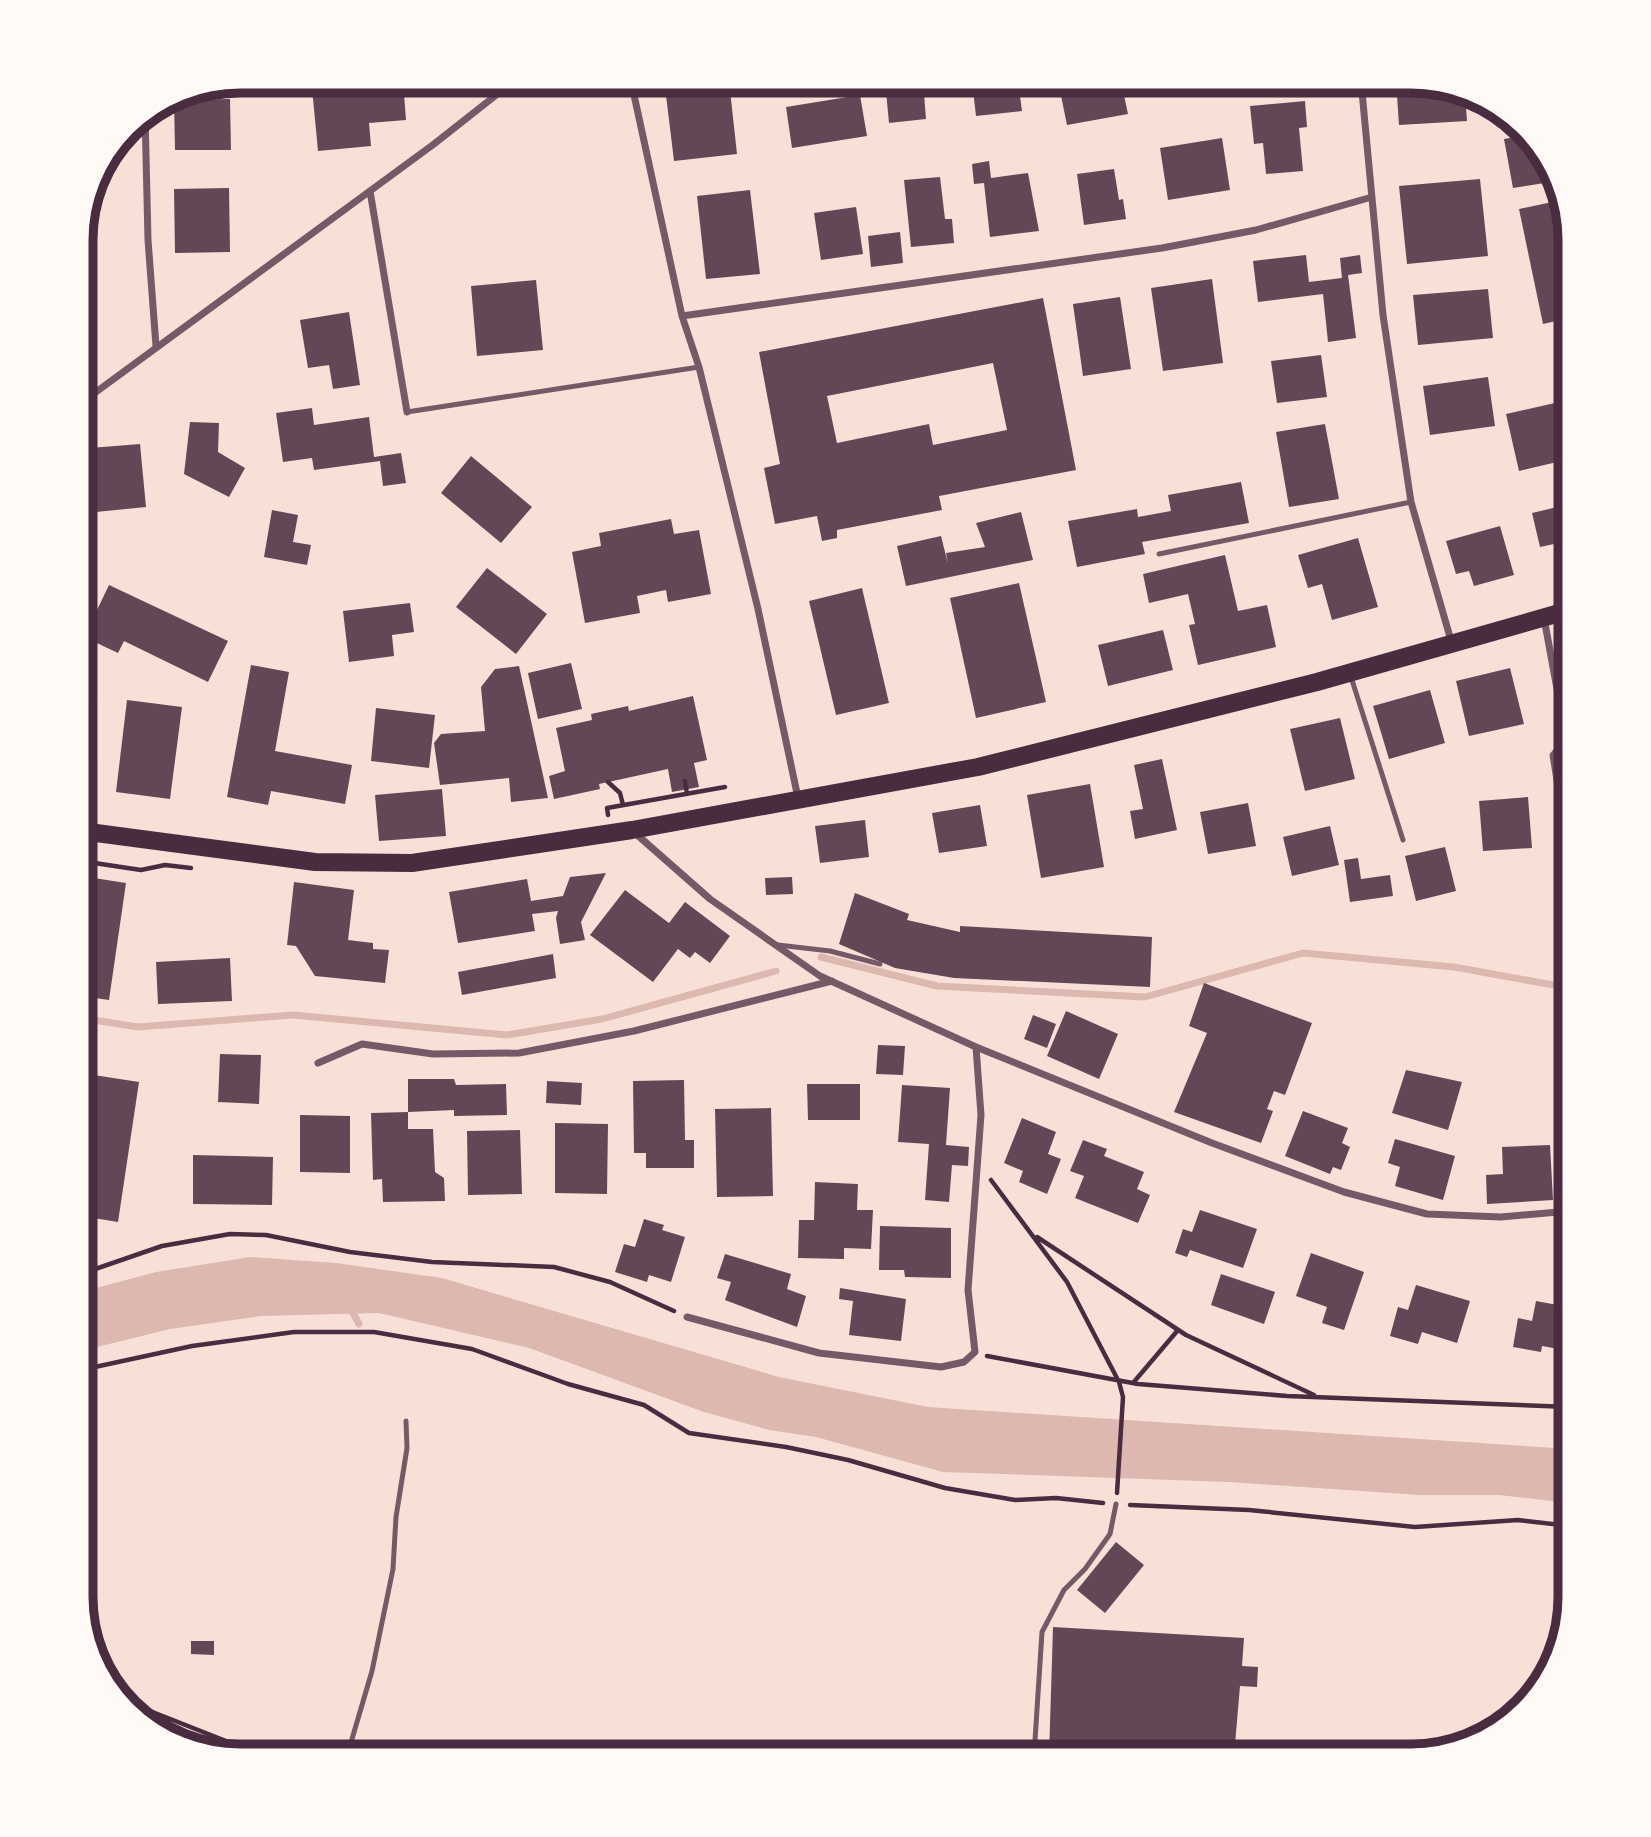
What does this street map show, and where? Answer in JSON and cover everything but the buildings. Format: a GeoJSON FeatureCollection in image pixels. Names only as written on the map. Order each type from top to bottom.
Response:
{"type":"FeatureCollection","features":[{"type":"Feature","properties":{"kind":"main road"},"geometry":{"type":"LineString","coordinates":[[93,833],[315,862],[412,863],[632,830],[978,767],[1349,673],[1558,614]]}},
{"type":"Feature","properties":{"kind":"street"},"geometry":{"type":"LineString","coordinates":[[93,394],[370,191],[496,93]]}},
{"type":"Feature","properties":{"kind":"street"},"geometry":{"type":"LineString","coordinates":[[634,93],[682,316],[699,367],[758,609],[798,798]]}},
{"type":"Feature","properties":{"kind":"street"},"geometry":{"type":"LineString","coordinates":[[1362,93],[1383,315],[1411,502],[1452,645]]}},
{"type":"Feature","properties":{"kind":"street"},"geometry":{"type":"LineString","coordinates":[[145,127],[148,240],[156,346]]}},
{"type":"Feature","properties":{"kind":"street"},"geometry":{"type":"LineString","coordinates":[[370,191],[407,412]]}},
{"type":"Feature","properties":{"kind":"street"},"geometry":{"type":"LineString","coordinates":[[682,316],[1162,248],[1256,230],[1372,198]]}},
{"type":"Feature","properties":{"kind":"street"},"geometry":{"type":"LineString","coordinates":[[1544,618],[1558,689]]}},
{"type":"Feature","properties":{"kind":"street"},"geometry":{"type":"LineString","coordinates":[[632,830],[710,899],[820,976],[976,1047],[1212,1143],[1344,1192],[1427,1214],[1501,1217],[1558,1212]]}},
{"type":"Feature","properties":{"kind":"street"},"geometry":{"type":"LineString","coordinates":[[318,1063],[362,1044],[433,1054],[519,1053],[634,1031],[833,981]]}},
{"type":"Feature","properties":{"kind":"street"},"geometry":{"type":"LineString","coordinates":[[687,1317],[832,1355],[941,1367],[964,1362],[975,1352],[968,1290],[981,1115],[976,1047]]}},
{"type":"Feature","properties":{"kind":"lane"},"geometry":{"type":"LineString","coordinates":[[407,412],[699,367]]}},
{"type":"Feature","properties":{"kind":"lane"},"geometry":{"type":"LineString","coordinates":[[1159,554],[1411,502]]}},
{"type":"Feature","properties":{"kind":"lane"},"geometry":{"type":"LineString","coordinates":[[1349,673],[1403,840]]}},
{"type":"Feature","properties":{"kind":"lane"},"geometry":{"type":"LineString","coordinates":[[1558,749],[1552,755],[1558,793]]}},
{"type":"Feature","properties":{"kind":"lane"},"geometry":{"type":"LineString","coordinates":[[781,947],[830,951],[880,964]]}},
{"type":"Feature","properties":{"kind":"lane"},"geometry":{"type":"LineString","coordinates":[[351,1744],[365,1698],[393,1569],[396,1517],[407,1448],[405,1421]]}},
{"type":"Feature","properties":{"kind":"lane"},"geometry":{"type":"LineString","coordinates":[[1035,1744],[1042,1632],[1064,1590],[1085,1569],[1110,1534],[1116,1504]]}},
{"type":"Feature","properties":{"kind":"path"},"geometry":{"type":"LineString","coordinates":[[685,781],[687,794]]}},
{"type":"Feature","properties":{"kind":"path"},"geometry":{"type":"LineString","coordinates":[[608,782],[620,793],[623,805]]}},
{"type":"Feature","properties":{"kind":"path"},"geometry":{"type":"LineString","coordinates":[[93,863],[141,870],[165,865],[203,870]]}},
{"type":"Feature","properties":{"kind":"path"},"geometry":{"type":"LineString","coordinates":[[977,1165],[1067,1282],[1119,1382],[1123,1397],[1116,1504]]}},
{"type":"Feature","properties":{"kind":"path"},"geometry":{"type":"LineString","coordinates":[[93,1271],[162,1246],[230,1234],[265,1235],[350,1252],[432,1262],[554,1267],[610,1282],[687,1317]]}},
{"type":"Feature","properties":{"kind":"path"},"geometry":{"type":"LineString","coordinates":[[1032,1235],[1178,1330],[1318,1397]]}},
{"type":"Feature","properties":{"kind":"path"},"geometry":{"type":"LineString","coordinates":[[1132,1384],[1178,1330]]}},
{"type":"Feature","properties":{"kind":"path"},"geometry":{"type":"LineString","coordinates":[[93,1367],[192,1346],[294,1332],[374,1332],[472,1349],[568,1384],[644,1405],[689,1433],[786,1447],[848,1460],[945,1488],[1015,1500],[1056,1498],[1116,1504],[1250,1510],[1415,1527],[1518,1520],[1558,1525]]}},
{"type":"Feature","properties":{"kind":"path"},"geometry":{"type":"LineString","coordinates":[[975,1352],[1004,1361],[1132,1384],[1318,1397],[1558,1407]]}},
{"type":"Feature","properties":{"kind":"path"},"geometry":{"type":"LineString","coordinates":[[144,1709],[233,1744]]}},
{"type":"Feature","properties":{"kind":"shaded area"},"geometry":{"type":"Polygon","coordinates":[[[250,1257],[336,1263],[442,1278],[779,1377],[928,1407],[1558,1448],[1558,1502],[1499,1495],[1419,1495],[1229,1482],[943,1472],[816,1437],[769,1430],[704,1412],[529,1348],[379,1313],[261,1316],[170,1329],[93,1348],[93,1289],[156,1272],[250,1257]]]}},
{"type":"Feature","properties":{"kind":"waterway"},"geometry":{"type":"LineString","coordinates":[[821,957],[937,986],[1145,997],[1303,953],[1454,967],[1558,986]]}},
{"type":"Feature","properties":{"kind":"waterway"},"geometry":{"type":"LineString","coordinates":[[93,1020],[138,1027],[293,1015],[507,1035],[602,1019],[776,971]]}},
{"type":"Feature","properties":{"kind":"waterway"},"geometry":{"type":"LineString","coordinates":[[349,1306],[359,1324]]}}]}
